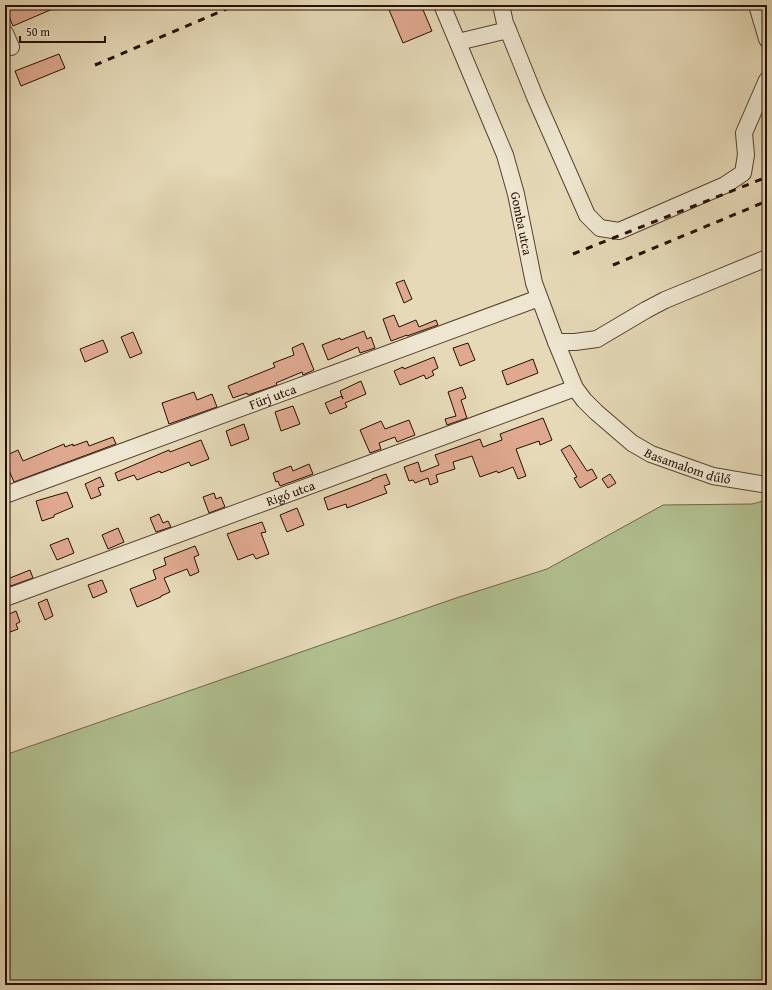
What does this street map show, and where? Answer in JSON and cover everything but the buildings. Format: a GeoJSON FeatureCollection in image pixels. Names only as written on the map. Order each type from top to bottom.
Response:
{"type":"FeatureCollection","features":[{"type":"Feature","properties":{"kind":"street","name":"Gomba utca"},"geometry":{"type":"LineString","coordinates":[[442,5],[511,172],[531,270],[539,298],[556,342],[575,388],[584,400],[616,430]]}},
{"type":"Feature","properties":{"kind":"street"},"geometry":{"type":"LineString","coordinates":[[501,5],[505,23],[586,215],[600,228],[620,231],[725,185],[743,173],[746,155],[744,133],[767,80]]}},
{"type":"Feature","properties":{"kind":"street"},"geometry":{"type":"LineString","coordinates":[[757,5],[767,39]]}},
{"type":"Feature","properties":{"kind":"street"},"geometry":{"type":"LineString","coordinates":[[458,42],[508,30]]}},
{"type":"Feature","properties":{"kind":"street"},"geometry":{"type":"LineString","coordinates":[[556,342],[575,342],[597,339],[665,300],[767,258]]}},
{"type":"Feature","properties":{"kind":"street","name":"Fürj utca"},"geometry":{"type":"LineString","coordinates":[[5,495],[539,298]]}},
{"type":"Feature","properties":{"kind":"street","name":"Rigó utca"},"geometry":{"type":"LineString","coordinates":[[5,598],[575,388]]}},
{"type":"Feature","properties":{"kind":"street","name":"Basamalom dűlő"},"geometry":{"type":"LineString","coordinates":[[616,430],[632,443],[651,454],[668,461],[713,476],[767,485]]}},
{"type":"Feature","properties":{"kind":"green space"},"geometry":{"type":"Polygon","coordinates":[[[767,500],[767,985],[5,985],[5,755],[456,598],[547,569],[663,505],[752,504],[767,500]]]}},
{"type":"Feature","properties":{"kind":"railway"},"geometry":{"type":"LineString","coordinates":[[95,65],[236,5]]}},
{"type":"Feature","properties":{"kind":"railway"},"geometry":{"type":"LineString","coordinates":[[573,254],[767,177]]}},
{"type":"Feature","properties":{"kind":"railway"},"geometry":{"type":"LineString","coordinates":[[613,265],[767,201]]}}]}
